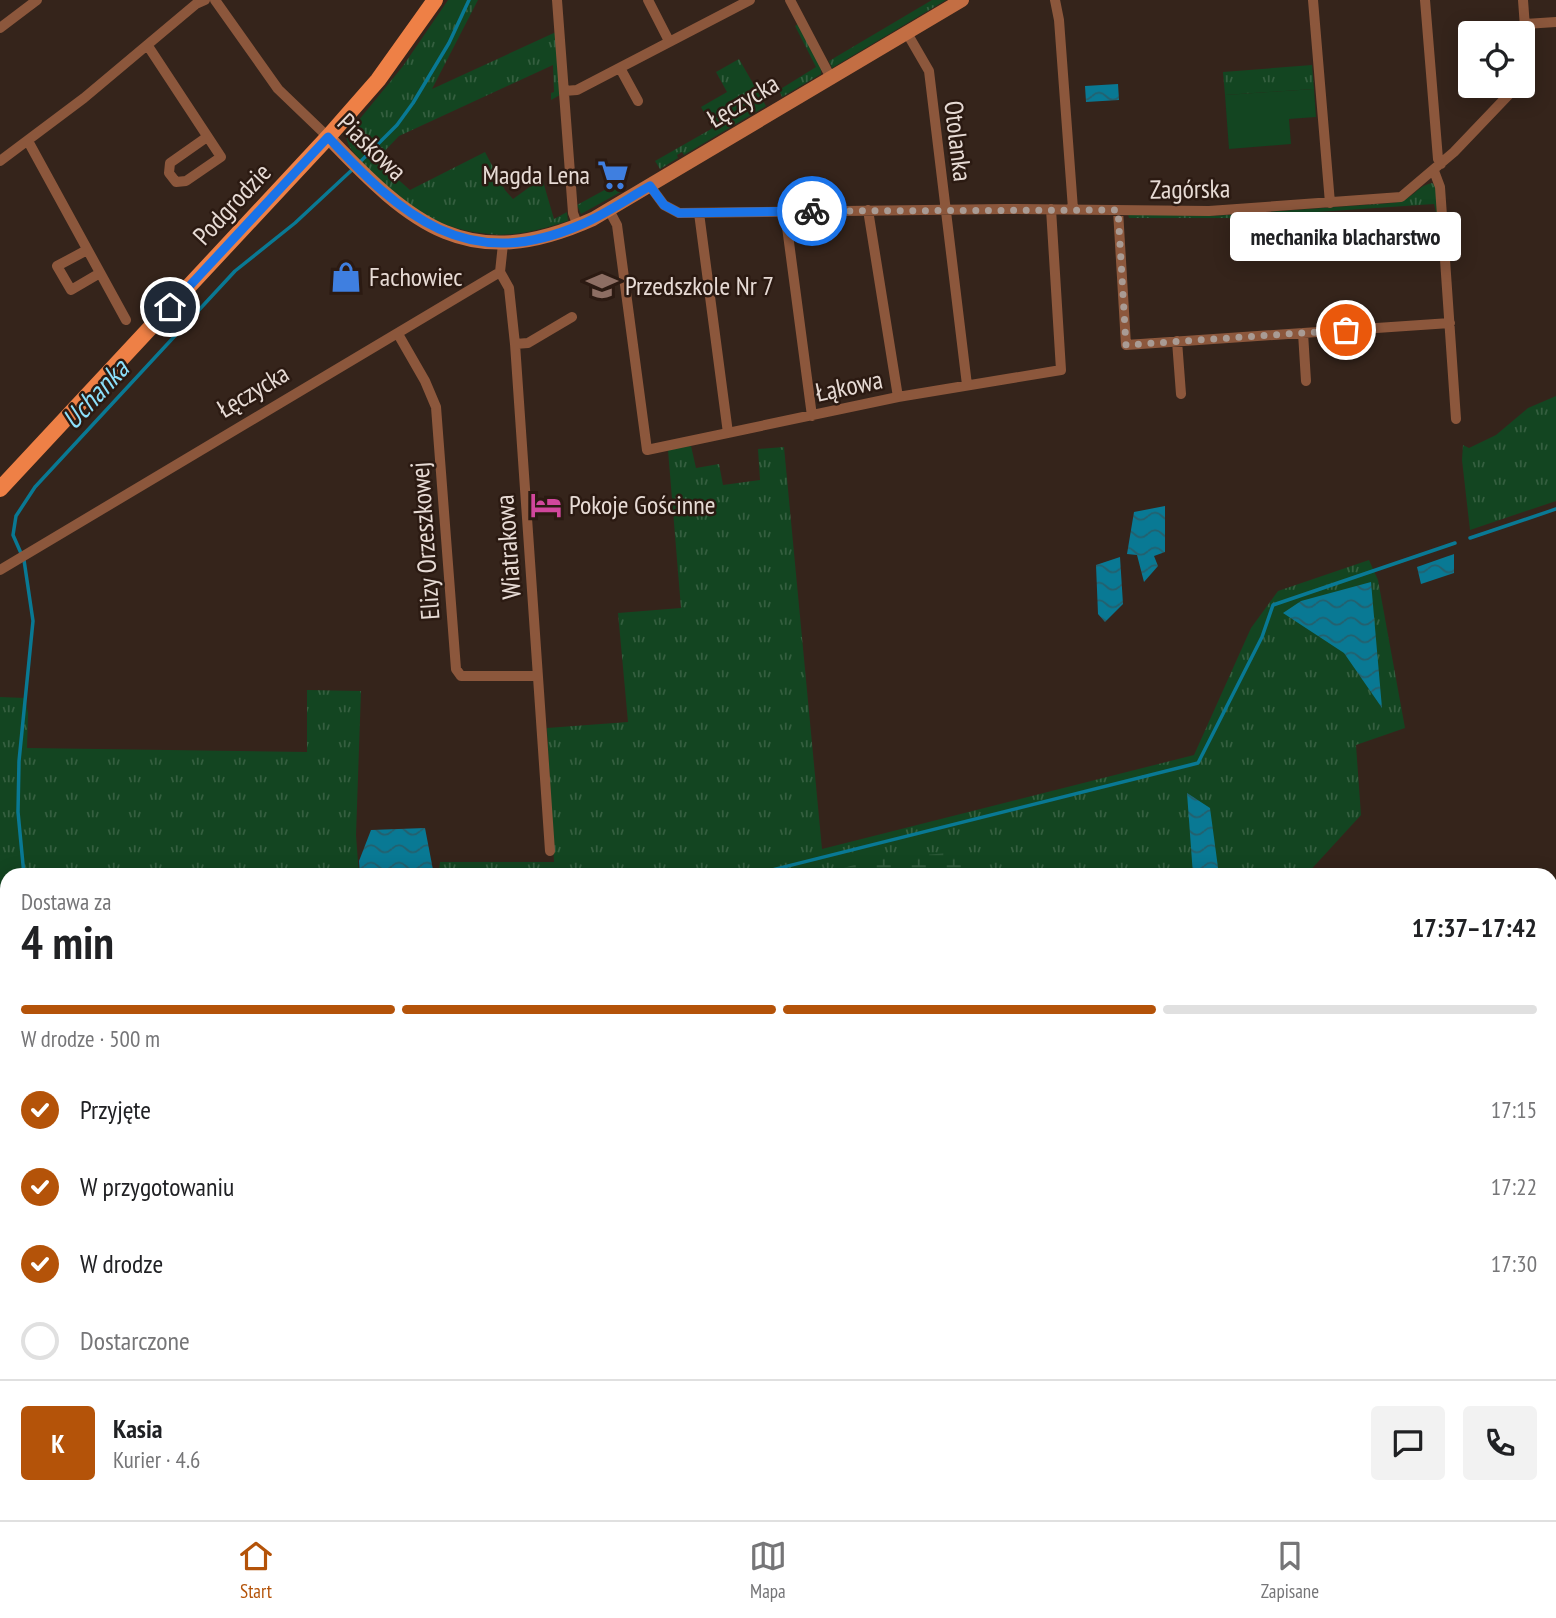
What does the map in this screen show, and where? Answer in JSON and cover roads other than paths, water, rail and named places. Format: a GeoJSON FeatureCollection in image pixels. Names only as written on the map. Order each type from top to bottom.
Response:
{"type":"FeatureCollection","features":[{"type":"Feature","properties":{"kind":"main road","name":"Podgrodzie"},"geometry":{"type":"LineString","coordinates":[[0,489],[328,137],[378,80],[435,0]]}},
{"type":"Feature","properties":{"kind":"main road","name":"Łęczycka"},"geometry":{"type":"LineString","coordinates":[[546,237],[578,226],[609,210],[962,0]]}},
{"type":"Feature","properties":{"kind":"main road","name":"Piaskowa"},"geometry":{"type":"LineString","coordinates":[[328,137],[402,209],[437,229],[460,237],[503,244],[546,237]]}},
{"type":"Feature","properties":{"kind":"street"},"geometry":{"type":"LineString","coordinates":[[0,28],[37,0]]}},
{"type":"Feature","properties":{"kind":"street"},"geometry":{"type":"LineString","coordinates":[[0,160],[148,46],[196,4],[205,0]]}},
{"type":"Feature","properties":{"kind":"street","name":"Piaskowa"},"geometry":{"type":"LineString","coordinates":[[215,0],[274,83],[328,137]]}},
{"type":"Feature","properties":{"kind":"street"},"geometry":{"type":"LineString","coordinates":[[558,0],[573,213],[578,226]]}},
{"type":"Feature","properties":{"kind":"street"},"geometry":{"type":"LineString","coordinates":[[648,0],[669,41]]}},
{"type":"Feature","properties":{"kind":"street"},"geometry":{"type":"LineString","coordinates":[[564,90],[577,90],[750,0]]}},
{"type":"Feature","properties":{"kind":"street"},"geometry":{"type":"LineString","coordinates":[[790,0],[831,78]]}},
{"type":"Feature","properties":{"kind":"street"},"geometry":{"type":"LineString","coordinates":[[1055,0],[1059,20],[1073,209]]}},
{"type":"Feature","properties":{"kind":"street"},"geometry":{"type":"LineString","coordinates":[[1313,0],[1330,203]]}},
{"type":"Feature","properties":{"kind":"street"},"geometry":{"type":"LineString","coordinates":[[1425,0],[1456,419]]}},
{"type":"Feature","properties":{"kind":"street"},"geometry":{"type":"LineString","coordinates":[[1523,0],[1525,21]]}},
{"type":"Feature","properties":{"kind":"street"},"geometry":{"type":"LineString","coordinates":[[1535,23],[1556,22]]}},
{"type":"Feature","properties":{"kind":"street","name":"Otolanka"},"geometry":{"type":"LineString","coordinates":[[907,33],[929,71],[967,384]]}},
{"type":"Feature","properties":{"kind":"street"},"geometry":{"type":"LineString","coordinates":[[148,46],[221,157],[186,181],[176,182],[169,173],[170,163],[207,136]]}},
{"type":"Feature","properties":{"kind":"street"},"geometry":{"type":"LineString","coordinates":[[620,68],[638,101]]}},
{"type":"Feature","properties":{"kind":"street","name":"Zagórska"},"geometry":{"type":"LineString","coordinates":[[650,186],[671,210],[699,213],[946,209],[1209,211],[1401,197],[1437,168],[1505,98]]}},
{"type":"Feature","properties":{"kind":"street"},"geometry":{"type":"LineString","coordinates":[[28,141],[126,320]]}},
{"type":"Feature","properties":{"kind":"street","name":"Łąkowa"},"geometry":{"type":"LineString","coordinates":[[609,210],[617,225],[647,450],[898,397],[1060,370],[1051,209]]}},
{"type":"Feature","properties":{"kind":"street"},"geometry":{"type":"LineString","coordinates":[[868,210],[898,397]]}},
{"type":"Feature","properties":{"kind":"street"},"geometry":{"type":"LineString","coordinates":[[1118,210],[1126,345],[1450,323]]}},
{"type":"Feature","properties":{"kind":"street"},"geometry":{"type":"LineString","coordinates":[[785,212],[811,416]]}},
{"type":"Feature","properties":{"kind":"street"},"geometry":{"type":"LineString","coordinates":[[699,213],[728,433]]}},
{"type":"Feature","properties":{"kind":"street","name":"Wiatrakowa"},"geometry":{"type":"LineString","coordinates":[[503,244],[500,272],[509,288],[515,344],[550,851]]}},
{"type":"Feature","properties":{"kind":"street"},"geometry":{"type":"LineString","coordinates":[[87,250],[57,266],[71,290],[100,273]]}},
{"type":"Feature","properties":{"kind":"street","name":"Łęczycka"},"geometry":{"type":"LineString","coordinates":[[4,567],[500,272]]}},
{"type":"Feature","properties":{"kind":"street"},"geometry":{"type":"LineString","coordinates":[[515,344],[528,343],[572,317]]}},
{"type":"Feature","properties":{"kind":"street"},"geometry":{"type":"LineString","coordinates":[[1303,333],[1306,381]]}},
{"type":"Feature","properties":{"kind":"street","name":"Elizy Orzeszkowej"},"geometry":{"type":"LineString","coordinates":[[398,334],[425,381],[436,407],[456,669],[461,676],[538,676]]}},
{"type":"Feature","properties":{"kind":"street"},"geometry":{"type":"LineString","coordinates":[[1177,341],[1181,394]]}},
{"type":"Feature","properties":{"kind":"water"},"geometry":{"type":"Polygon","coordinates":[[[1118,84],[1119,100],[1086,102],[1085,86],[1118,84]]]}},
{"type":"Feature","properties":{"kind":"water"},"geometry":{"type":"Polygon","coordinates":[[[1165,506],[1165,552],[1154,556],[1158,566],[1144,582],[1137,555],[1127,554],[1134,512],[1165,506]]]}},
{"type":"Feature","properties":{"kind":"water"},"geometry":{"type":"Polygon","coordinates":[[[1454,554],[1454,573],[1421,584],[1417,567],[1454,554]]]}},
{"type":"Feature","properties":{"kind":"water"},"geometry":{"type":"Polygon","coordinates":[[[1120,557],[1123,604],[1105,622],[1098,614],[1096,565],[1120,557]]]}},
{"type":"Feature","properties":{"kind":"water"},"geometry":{"type":"Polygon","coordinates":[[[1371,582],[1382,708],[1344,653],[1283,613],[1301,601],[1371,582]]]}},
{"type":"Feature","properties":{"kind":"water"},"geometry":{"type":"Polygon","coordinates":[[[1187,793],[1210,808],[1218,868],[1192,868],[1187,793]]]}},
{"type":"Feature","properties":{"kind":"water"},"geometry":{"type":"Polygon","coordinates":[[[425,828],[433,868],[360,868],[359,861],[371,830],[425,828]]]}},
{"type":"Feature","properties":{"kind":"waterway","name":"Uchanka"},"geometry":{"type":"LineString","coordinates":[[360,162],[397,125],[413,103],[449,43],[469,0]]}},
{"type":"Feature","properties":{"kind":"waterway","name":"Uchanka"},"geometry":{"type":"LineString","coordinates":[[23,868],[18,812],[19,761],[33,621],[24,560],[13,535],[16,516],[35,487],[235,271],[295,223],[354,168]]}},
{"type":"Feature","properties":{"kind":"waterway"},"geometry":{"type":"LineString","coordinates":[[1470,538],[1556,509]]}},
{"type":"Feature","properties":{"kind":"waterway"},"geometry":{"type":"LineString","coordinates":[[780,868],[1198,763],[1262,637],[1273,605],[1455,543]]}},
{"type":"Feature","properties":{"kind":"place","name":"Magda Lena"},"geometry":{"type":"Point","coordinates":[613,175]}},
{"type":"Feature","properties":{"kind":"place","name":"Fachowiec"},"geometry":{"type":"Point","coordinates":[346,277]}},
{"type":"Feature","properties":{"kind":"place","name":"Przedszkole Nr 7"},"geometry":{"type":"Point","coordinates":[602,286]}},
{"type":"Feature","properties":{"kind":"place","name":"mechanika blacharstwo"},"geometry":{"type":"Point","coordinates":[1346,330]}},
{"type":"Feature","properties":{"kind":"place","name":"Pokoje Gościnne"},"geometry":{"type":"Point","coordinates":[546,505]}}]}
